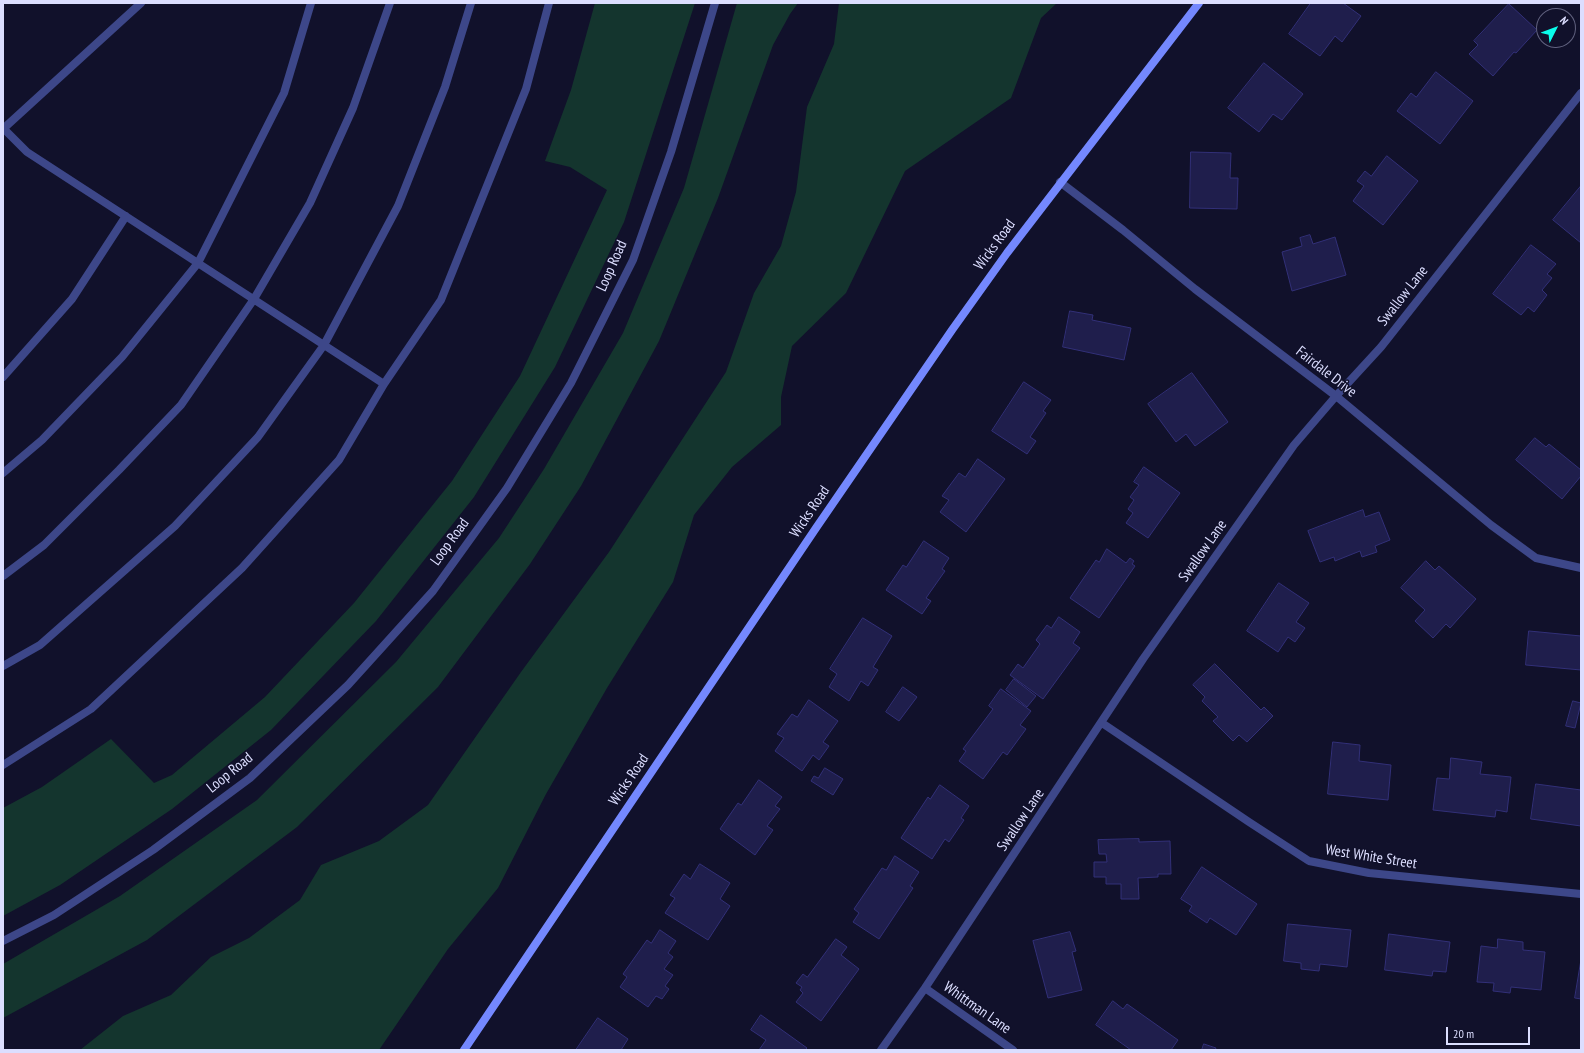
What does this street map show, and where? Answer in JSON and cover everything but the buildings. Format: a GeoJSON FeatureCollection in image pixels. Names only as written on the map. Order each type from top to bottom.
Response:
{"type":"FeatureCollection","features":[{"type":"Feature","properties":{"kind":"main road","name":"Wicks Road"},"geometry":{"type":"LineString","coordinates":[[464,1050],[893,415],[1006,253],[1199,3]]}},
{"type":"Feature","properties":{"kind":"street"},"geometry":{"type":"LineString","coordinates":[[141,3],[3,129],[27,152],[384,384]]}},
{"type":"Feature","properties":{"kind":"street"},"geometry":{"type":"LineString","coordinates":[[3,473],[42,440],[122,357],[198,263],[284,93],[311,3]]}},
{"type":"Feature","properties":{"kind":"street"},"geometry":{"type":"LineString","coordinates":[[3,576],[44,545],[181,405],[254,299],[310,203],[353,108],[390,3]]}},
{"type":"Feature","properties":{"kind":"street"},"geometry":{"type":"LineString","coordinates":[[3,666],[40,645],[174,526],[258,436],[324,345],[398,206],[445,87],[471,3]]}},
{"type":"Feature","properties":{"kind":"street"},"geometry":{"type":"LineString","coordinates":[[3,765],[91,709],[242,568],[339,460],[384,384],[441,300],[526,89],[549,3]]}},
{"type":"Feature","properties":{"kind":"street","name":"Loop Road"},"geometry":{"type":"LineString","coordinates":[[3,941],[54,914],[153,850],[250,778],[348,685],[433,591],[507,488],[571,383],[633,260],[671,152],[715,3]]}},
{"type":"Feature","properties":{"kind":"street","name":"Swallow Lane"},"geometry":{"type":"LineString","coordinates":[[882,1050],[1102,724],[1143,659],[1290,452],[1336,396],[1381,347],[1581,93]]}},
{"type":"Feature","properties":{"kind":"street","name":"Fairdale Drive"},"geometry":{"type":"LineString","coordinates":[[1060,182],[1123,230],[1195,289],[1336,396],[1491,525],[1536,558],[1581,568]]}},
{"type":"Feature","properties":{"kind":"street"},"geometry":{"type":"LineString","coordinates":[[3,377],[72,299],[126,216]]}},
{"type":"Feature","properties":{"kind":"street","name":"West White Street"},"geometry":{"type":"LineString","coordinates":[[1102,724],[1310,861],[1369,873],[1581,894]]}},
{"type":"Feature","properties":{"kind":"street","name":"Whittman Lane"},"geometry":{"type":"LineString","coordinates":[[925,988],[1013,1050]]}},
{"type":"Feature","properties":{"kind":"green space"},"geometry":{"type":"Polygon","coordinates":[[[595,3],[695,3],[624,222],[555,367],[474,497],[376,621],[271,730],[172,809],[60,885],[3,916],[3,808],[42,787],[111,739],[154,783],[172,775],[265,697],[354,603],[452,481],[520,376],[607,190],[570,167],[545,161],[571,90],[595,3]]]}},
{"type":"Feature","properties":{"kind":"green space"},"geometry":{"type":"Polygon","coordinates":[[[737,3],[798,3],[790,14],[773,45],[718,198],[659,341],[581,486],[530,564],[438,687],[297,827],[147,940],[3,1018],[3,964],[120,896],[257,800],[396,662],[499,538],[544,469],[623,333],[684,188],[737,3]]]}},
{"type":"Feature","properties":{"kind":"green space"},"geometry":{"type":"Polygon","coordinates":[[[839,3],[1057,3],[1041,18],[1011,98],[905,171],[846,293],[792,346],[781,397],[781,425],[732,467],[694,515],[673,582],[607,688],[546,794],[498,888],[448,949],[379,1050],[80,1050],[123,1016],[171,995],[211,957],[249,938],[300,900],[321,865],[379,841],[428,805],[521,672],[609,552],[726,372],[754,293],[781,246],[796,192],[807,107],[834,44],[839,3]]]}}]}
